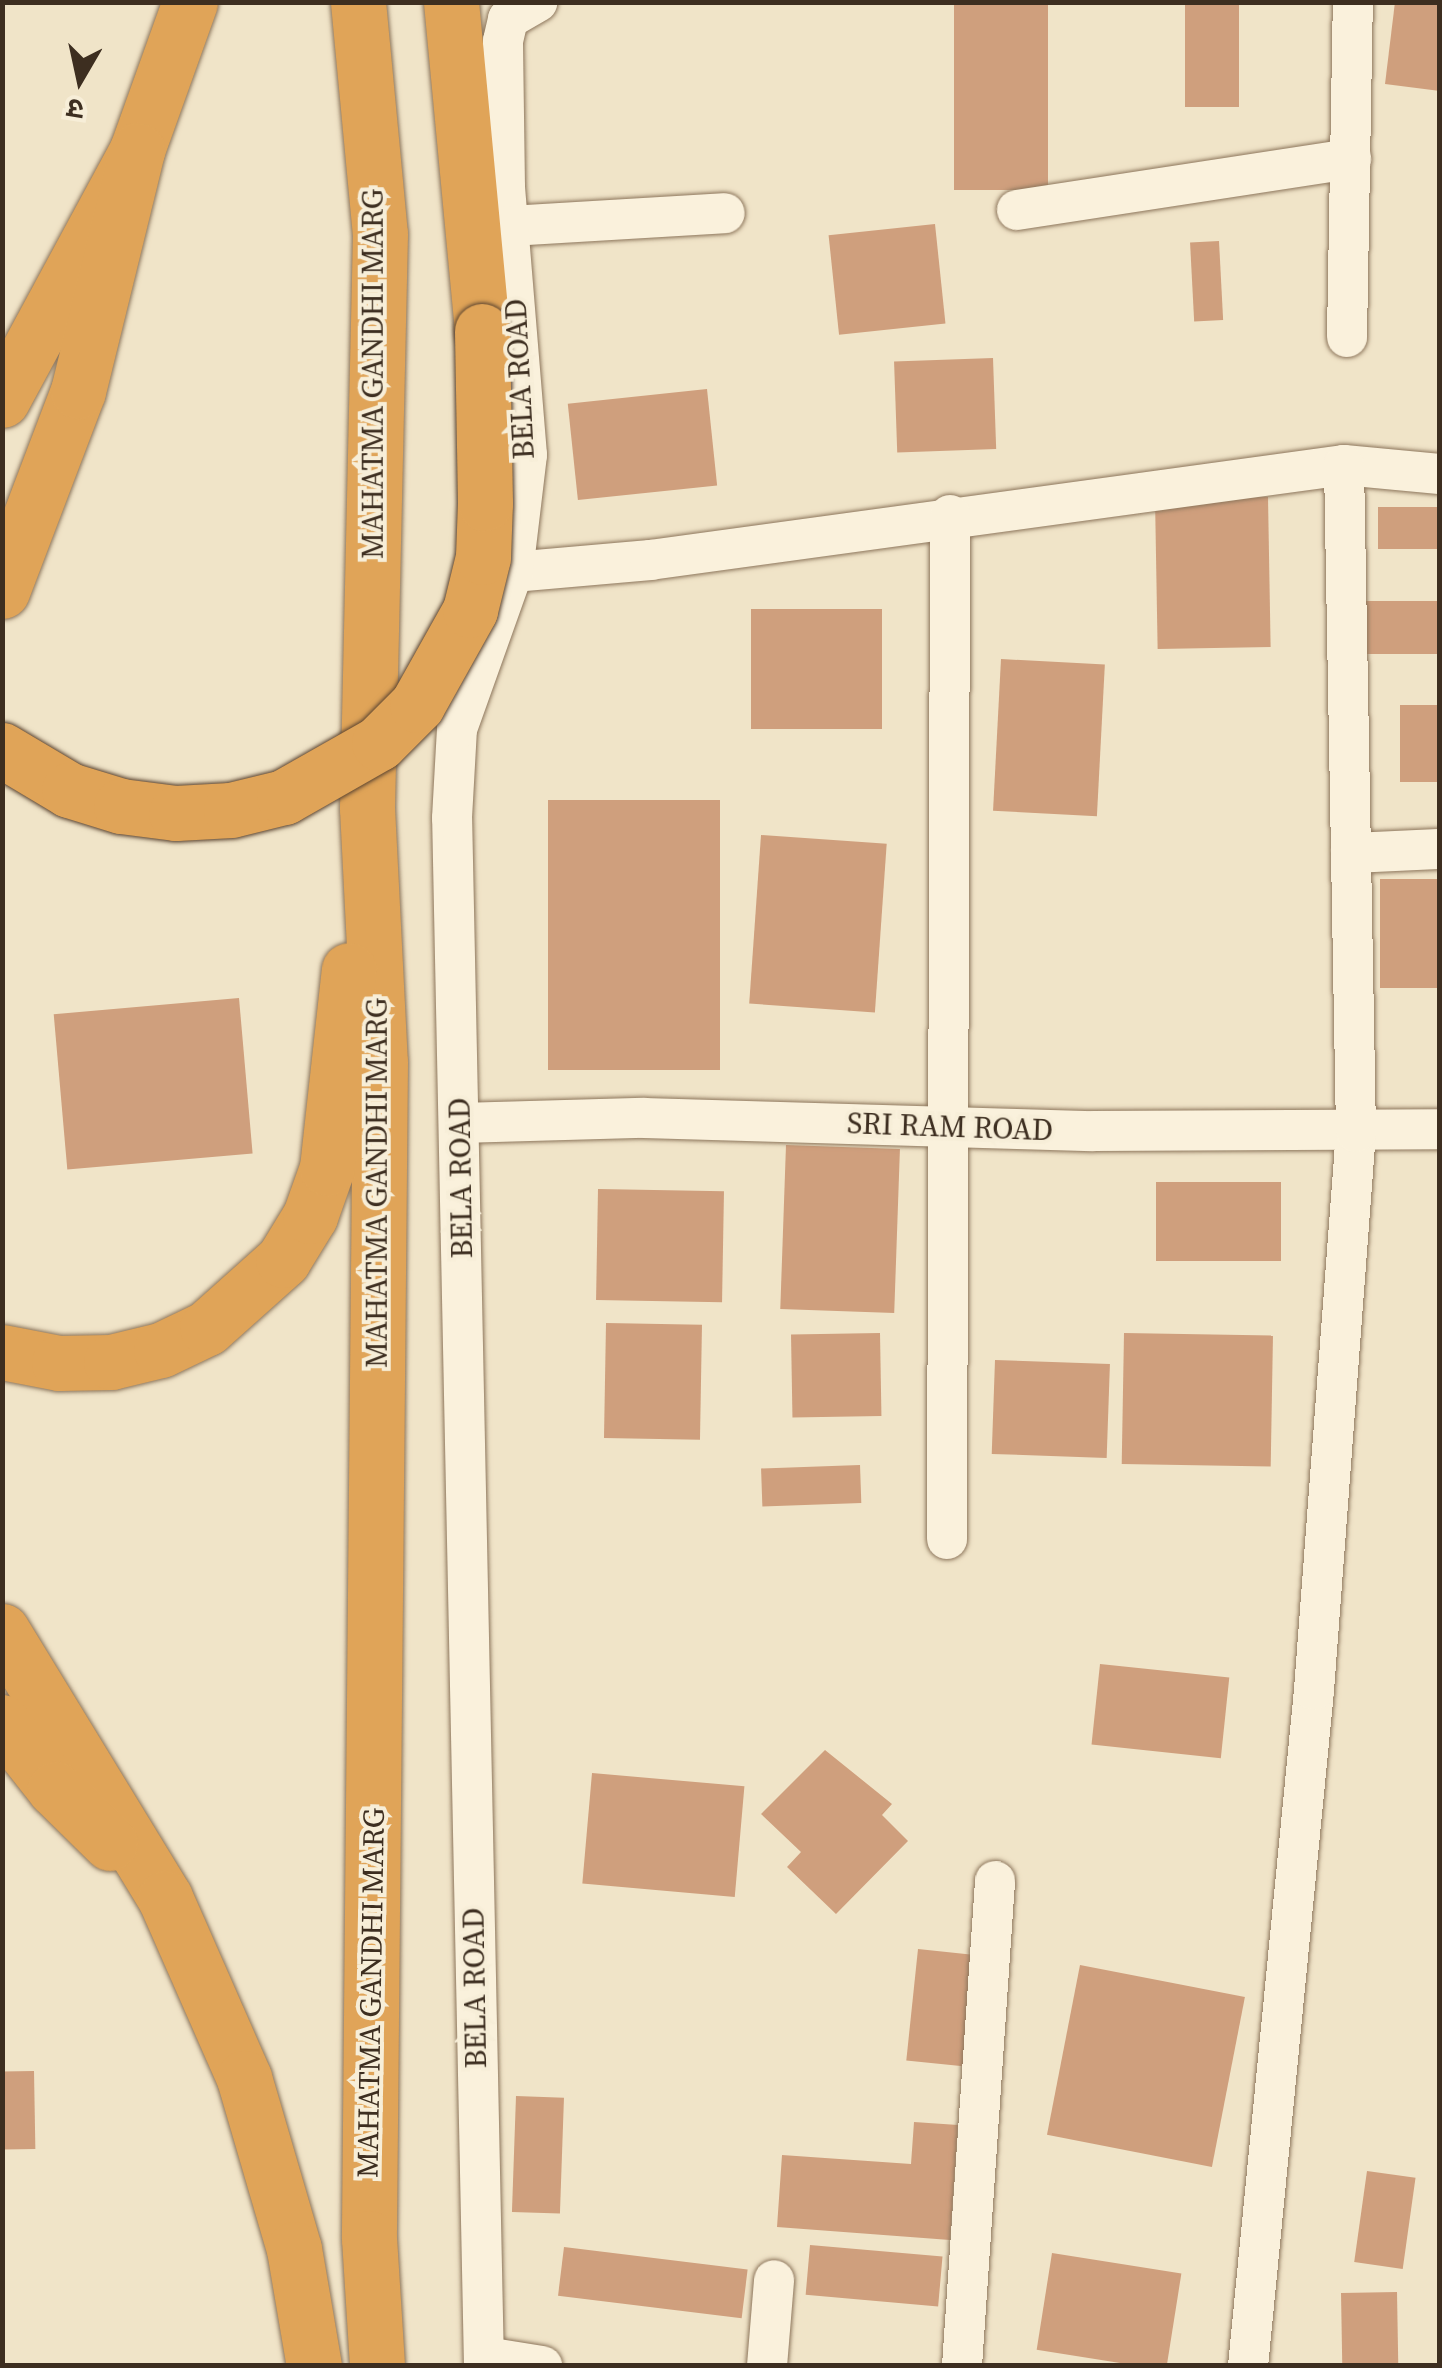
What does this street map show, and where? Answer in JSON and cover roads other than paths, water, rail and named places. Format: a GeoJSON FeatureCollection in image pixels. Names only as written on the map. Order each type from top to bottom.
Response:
{"type":"FeatureCollection","features":[{"type":"Feature","properties":{"kind":"highway"},"geometry":{"type":"LineString","coordinates":[[2,591],[78,391],[137,150],[190,2]]}},
{"type":"Feature","properties":{"kind":"highway","name":"MAHATMA GANDHI MARG"},"geometry":{"type":"LineString","coordinates":[[358,2],[380,234],[367,808],[380,1062],[369,2218],[377,2366]]}},
{"type":"Feature","properties":{"kind":"highway"},"geometry":{"type":"LineString","coordinates":[[2,750],[69,790],[122,806],[230,810],[284,797],[379,744],[418,705],[448,660],[483,557],[486,444],[451,2]]}},
{"type":"Feature","properties":{"kind":"highway"},"geometry":{"type":"LineString","coordinates":[[2,400],[137,150]]}},
{"type":"Feature","properties":{"kind":"highway"},"geometry":{"type":"LineString","coordinates":[[2,1352],[59,1363],[111,1362],[161,1350],[235,1308],[283,1260],[310,1216],[327,1168],[367,808]]}},
{"type":"Feature","properties":{"kind":"highway"},"geometry":{"type":"LineString","coordinates":[[2,1631],[165,1898],[244,2078],[294,2250],[314,2366]]}},
{"type":"Feature","properties":{"kind":"highway"},"geometry":{"type":"LineString","coordinates":[[2,1722],[55,1789],[165,1898]]}},
{"type":"Feature","properties":{"kind":"street"},"geometry":{"type":"LineString","coordinates":[[1347,337],[1353,2]]}},
{"type":"Feature","properties":{"kind":"street","name":"BELA ROAD"},"geometry":{"type":"LineString","coordinates":[[484,2361],[452,818],[457,729],[513,572],[527,455],[509,226],[503,41],[508,19],[529,6]]}},
{"type":"Feature","properties":{"kind":"street"},"geometry":{"type":"LineString","coordinates":[[1017,210],[1350,159]]}},
{"type":"Feature","properties":{"kind":"street"},"geometry":{"type":"LineString","coordinates":[[509,226],[725,213]]}},
{"type":"Feature","properties":{"kind":"street"},"geometry":{"type":"LineString","coordinates":[[513,572],[650,560],[950,515],[1344,464],[1440,474]]}},
{"type":"Feature","properties":{"kind":"street"},"geometry":{"type":"LineString","coordinates":[[1248,2366],[1314,1690],[1356,1132],[1344,464]]}},
{"type":"Feature","properties":{"kind":"street"},"geometry":{"type":"LineString","coordinates":[[946,1540],[944,1127],[950,515]]}},
{"type":"Feature","properties":{"kind":"street"},"geometry":{"type":"LineString","coordinates":[[1351,853],[1440,849]]}},
{"type":"Feature","properties":{"kind":"street","name":"SRI RAM ROAD"},"geometry":{"type":"LineString","coordinates":[[460,1123],[644,1118],[944,1127],[1356,1132],[1440,1128]]}},
{"type":"Feature","properties":{"kind":"street"},"geometry":{"type":"LineString","coordinates":[[962,2366],[995,1881]]}},
{"type":"Feature","properties":{"kind":"street"},"geometry":{"type":"LineString","coordinates":[[767,2366],[774,2280]]}},
{"type":"Feature","properties":{"kind":"street"},"geometry":{"type":"LineString","coordinates":[[484,2361],[542,2366]]}}]}
